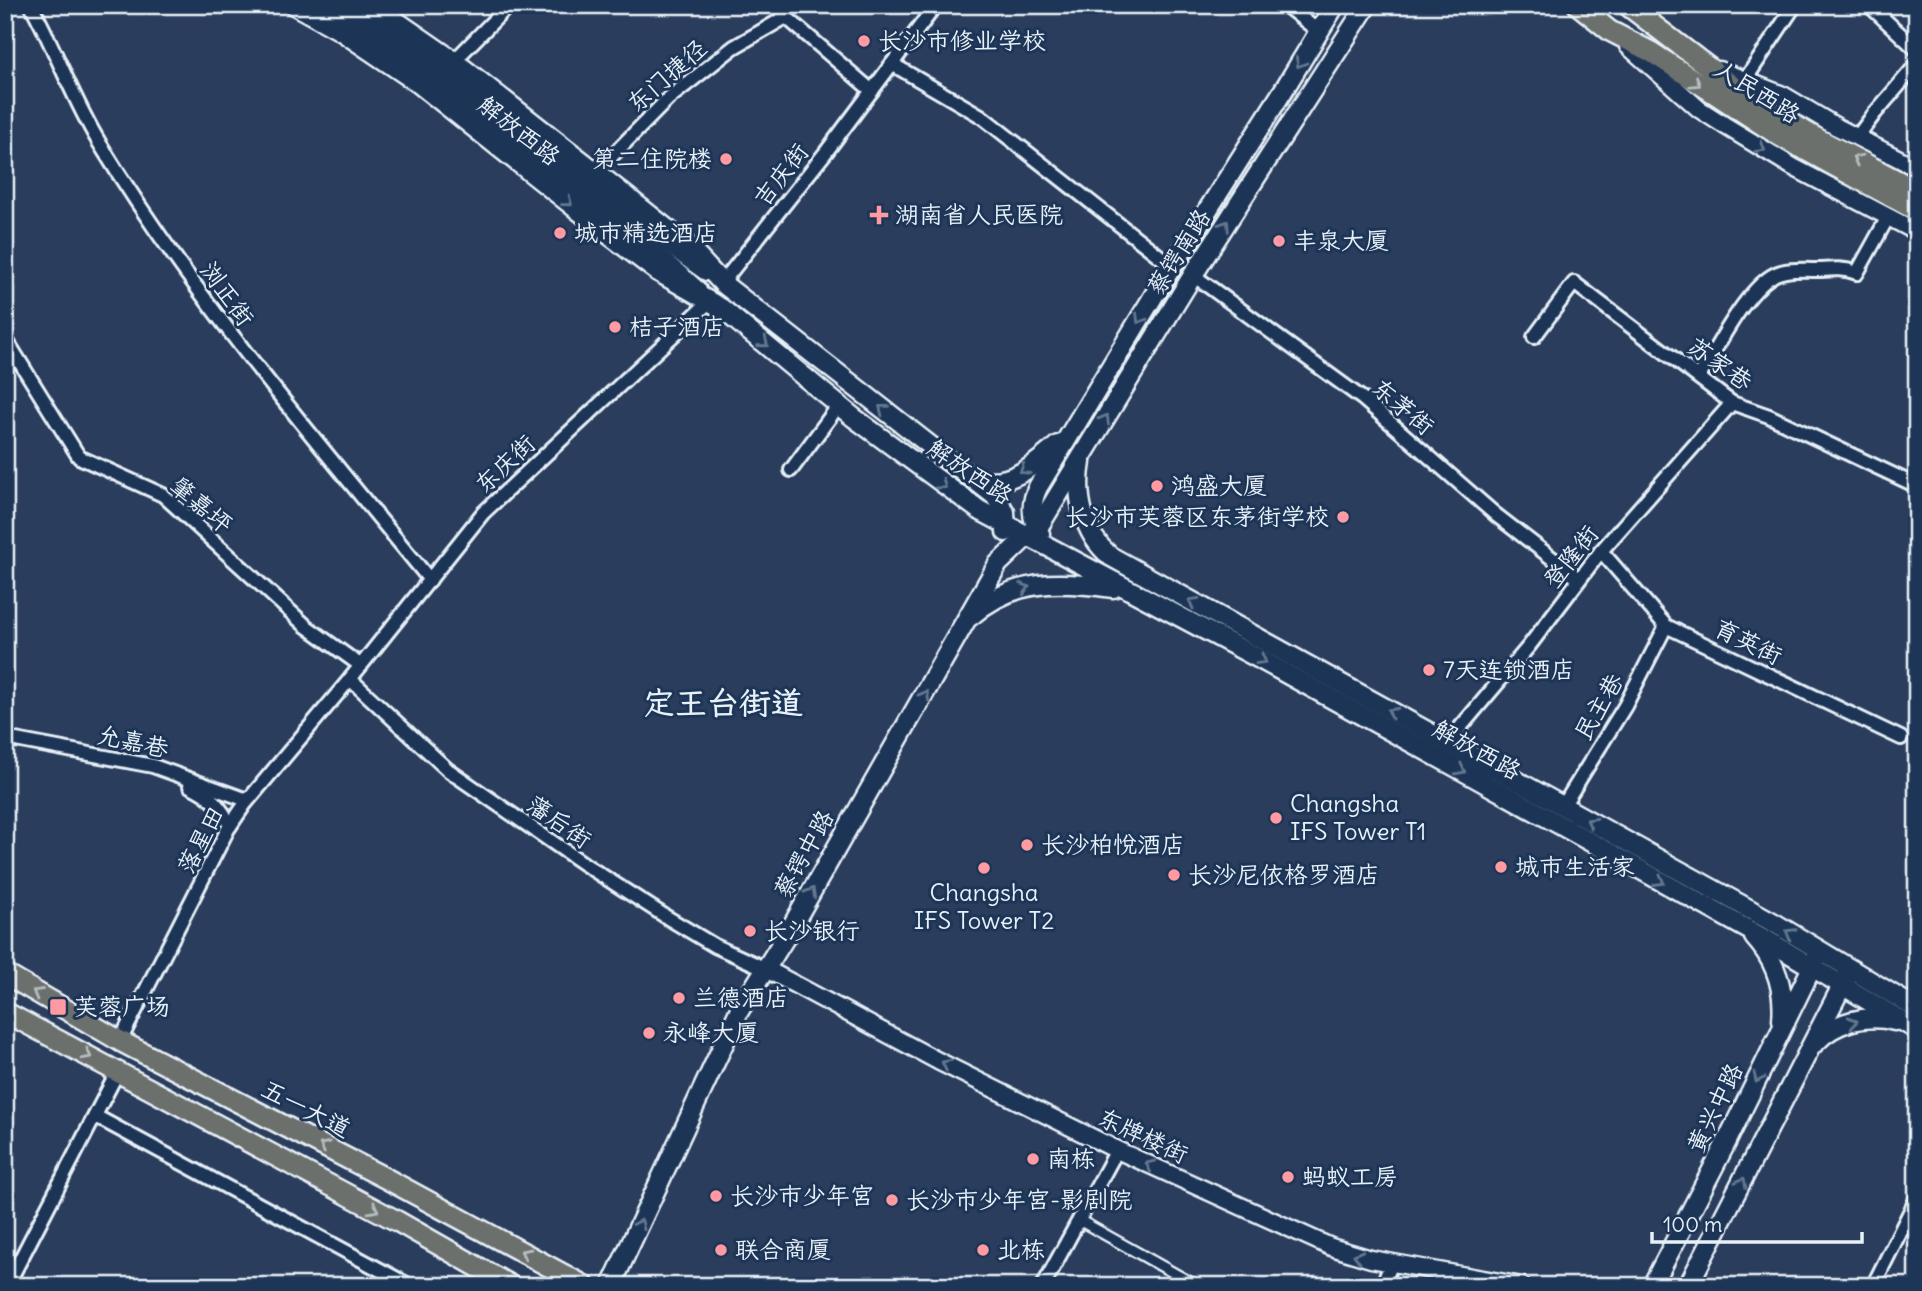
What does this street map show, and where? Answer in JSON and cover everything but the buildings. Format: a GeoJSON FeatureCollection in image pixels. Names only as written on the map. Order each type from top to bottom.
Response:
{"type":"FeatureCollection","features":[{"type":"Feature","properties":{"kind":"main road","name":"解放西路"},"geometry":{"type":"LineString","coordinates":[[294,5],[341,31],[418,83],[648,264],[710,301],[954,494],[1007,526],[1032,533]]}},
{"type":"Feature","properties":{"kind":"main road","name":"解放西路"},"geometry":{"type":"LineString","coordinates":[[373,5],[454,61],[596,172],[685,243],[722,283],[1002,503],[1007,526],[998,564]]}},
{"type":"Feature","properties":{"kind":"main road","name":"蔡锷南路"},"geometry":{"type":"LineString","coordinates":[[1050,549],[1032,533],[1034,496],[1172,266],[1335,5]]}},
{"type":"Feature","properties":{"kind":"main road","name":"蔡锷南路"},"geometry":{"type":"LineString","coordinates":[[1032,533],[1193,275],[1367,5]]}},
{"type":"Feature","properties":{"kind":"main road","name":"人民西路"},"geometry":{"type":"LineString","coordinates":[[1578,5],[1610,31],[1651,52],[1781,137],[1917,211]]}},
{"type":"Feature","properties":{"kind":"main road","name":"人民西路"},"geometry":{"type":"LineString","coordinates":[[1627,5],[1746,96],[1811,135],[1917,191]]}},
{"type":"Feature","properties":{"kind":"main road"},"geometry":{"type":"LineString","coordinates":[[971,477],[992,482],[1013,478],[1041,460],[1069,436]]}},
{"type":"Feature","properties":{"kind":"main road","name":"解放西路"},"geometry":{"type":"LineString","coordinates":[[1082,456],[1078,487],[1082,508],[1093,538],[1110,556],[1563,806],[1846,977],[1911,1027]]}},
{"type":"Feature","properties":{"kind":"main road","name":"蔡锷中路"},"geometry":{"type":"LineString","coordinates":[[611,1286],[739,1011],[766,969],[998,564],[1032,533]]}},
{"type":"Feature","properties":{"kind":"main road","name":"解放西路"},"geometry":{"type":"LineString","coordinates":[[1050,549],[1256,657],[1741,925],[1816,959]]}},
{"type":"Feature","properties":{"kind":"main road"},"geometry":{"type":"LineString","coordinates":[[966,621],[990,602],[1027,587],[1072,583],[1124,589]]}},
{"type":"Feature","properties":{"kind":"main road"},"geometry":{"type":"LineString","coordinates":[[1741,925],[1762,946],[1777,974],[1783,1005],[1779,1034]]}},
{"type":"Feature","properties":{"kind":"main road","name":"黄兴中路"},"geometry":{"type":"LineString","coordinates":[[1653,1286],[1816,959]]}},
{"type":"Feature","properties":{"kind":"main road","name":"五一大道"},"geometry":{"type":"LineString","coordinates":[[5,974],[120,1041],[387,1179],[585,1286]]}},
{"type":"Feature","properties":{"kind":"main road","name":"解放西路"},"geometry":{"type":"LineString","coordinates":[[1846,977],[1915,1004]]}},
{"type":"Feature","properties":{"kind":"main road"},"geometry":{"type":"LineString","coordinates":[[1688,1286],[1846,977]]}},
{"type":"Feature","properties":{"kind":"main road"},"geometry":{"type":"LineString","coordinates":[[5,1012],[397,1222],[510,1286]]}},
{"type":"Feature","properties":{"kind":"main road"},"geometry":{"type":"LineString","coordinates":[[1808,1051],[1827,1032],[1854,1020],[1885,1018],[1911,1027]]}},
{"type":"Feature","properties":{"kind":"main road"},"geometry":{"type":"LineString","coordinates":[[622,1286],[627,1253]]}},
{"type":"Feature","properties":{"kind":"street","name":"浏正街"},"geometry":{"type":"LineString","coordinates":[[31,5],[99,142],[165,243],[239,346],[430,580]]}},
{"type":"Feature","properties":{"kind":"street","name":"解放西路"},"geometry":{"type":"LineString","coordinates":[[320,5],[387,45],[622,218],[722,283]]}},
{"type":"Feature","properties":{"kind":"street","name":"解放西路"},"geometry":{"type":"LineString","coordinates":[[346,5],[447,72],[622,218],[710,301]]}},
{"type":"Feature","properties":{"kind":"street"},"geometry":{"type":"LineString","coordinates":[[454,61],[509,5]]}},
{"type":"Feature","properties":{"kind":"street","name":"吉庆街"},"geometry":{"type":"LineString","coordinates":[[722,283],[936,5]]}},
{"type":"Feature","properties":{"kind":"street"},"geometry":{"type":"LineString","coordinates":[[1285,5],[1318,31]]}},
{"type":"Feature","properties":{"kind":"street"},"geometry":{"type":"LineString","coordinates":[[1745,80],[1795,5]]}},
{"type":"Feature","properties":{"kind":"street"},"geometry":{"type":"LineString","coordinates":[[1869,5],[1917,50]]}},
{"type":"Feature","properties":{"kind":"street","name":"东门捷径"},"geometry":{"type":"LineString","coordinates":[[596,172],[668,99],[734,47],[786,17],[872,91]]}},
{"type":"Feature","properties":{"kind":"street"},"geometry":{"type":"LineString","coordinates":[[1610,31],[1667,78],[1699,109],[1793,167],[1917,232]]}},
{"type":"Feature","properties":{"kind":"street"},"geometry":{"type":"LineString","coordinates":[[1857,137],[1917,64]]}},
{"type":"Feature","properties":{"kind":"street"},"geometry":{"type":"LineString","coordinates":[[892,65],[981,116],[1172,266]]}},
{"type":"Feature","properties":{"kind":"street"},"geometry":{"type":"LineString","coordinates":[[1708,65],[1783,95],[1917,168]]}},
{"type":"Feature","properties":{"kind":"street"},"geometry":{"type":"LineString","coordinates":[[1699,377],[1757,288],[1773,275],[1799,270],[1846,269],[1857,273],[1888,217]]}},
{"type":"Feature","properties":{"kind":"street","name":"东茅街"},"geometry":{"type":"LineString","coordinates":[[1193,275],[1363,399],[1496,515],[1580,579]]}},
{"type":"Feature","properties":{"kind":"street","name":"苏家巷"},"geometry":{"type":"LineString","coordinates":[[1534,337],[1574,283],[1732,403],[1769,416],[1917,486]]}},
{"type":"Feature","properties":{"kind":"street","name":"东庆街"},"geometry":{"type":"LineString","coordinates":[[350,679],[483,513],[710,301]]}},
{"type":"Feature","properties":{"kind":"street","name":"肇嘉坪"},"geometry":{"type":"LineString","coordinates":[[5,338],[79,457],[163,495],[306,626],[360,665]]}},
{"type":"Feature","properties":{"kind":"street","name":"登隆街"},"geometry":{"type":"LineString","coordinates":[[1448,743],[1529,646],[1601,551],[1732,403]]}},
{"type":"Feature","properties":{"kind":"street"},"geometry":{"type":"LineString","coordinates":[[791,470],[839,404]]}},
{"type":"Feature","properties":{"kind":"street","name":"育英街"},"geometry":{"type":"LineString","coordinates":[[1601,551],[1666,626],[1900,738]]}},
{"type":"Feature","properties":{"kind":"street","name":"民主巷"},"geometry":{"type":"LineString","coordinates":[[1563,806],[1625,706],[1666,626]]}},
{"type":"Feature","properties":{"kind":"street","name":"藩后街"},"geometry":{"type":"LineString","coordinates":[[350,679],[447,770],[668,918],[715,946],[766,969]]}},
{"type":"Feature","properties":{"kind":"street","name":"落星田"},"geometry":{"type":"LineString","coordinates":[[120,1041],[230,826],[247,800],[350,679]]}},
{"type":"Feature","properties":{"kind":"street","name":"允嘉巷"},"geometry":{"type":"LineString","coordinates":[[5,738],[153,766],[247,800]]}},
{"type":"Feature","properties":{"kind":"street","name":"允嘉巷"},"geometry":{"type":"LineString","coordinates":[[5,746],[111,765],[182,783],[211,798],[230,826]]}},
{"type":"Feature","properties":{"kind":"street","name":"东牌楼街"},"geometry":{"type":"LineString","coordinates":[[766,969],[938,1061],[1117,1150],[1331,1247],[1392,1263],[1522,1286]]}},
{"type":"Feature","properties":{"kind":"street"},"geometry":{"type":"LineString","coordinates":[[5,1023],[27,1023]]}},
{"type":"Feature","properties":{"kind":"street"},"geometry":{"type":"LineString","coordinates":[[5,1283],[14,1272],[118,1072]]}},
{"type":"Feature","properties":{"kind":"street"},"geometry":{"type":"LineString","coordinates":[[95,1116],[403,1284]]}},
{"type":"Feature","properties":{"kind":"street"},"geometry":{"type":"LineString","coordinates":[[1043,1286],[1117,1150]]}},
{"type":"Feature","properties":{"kind":"street"},"geometry":{"type":"LineString","coordinates":[[1873,1286],[1917,1198]]}},
{"type":"Feature","properties":{"kind":"street"},"geometry":{"type":"LineString","coordinates":[[1079,1220],[1198,1286]]}},
{"type":"Feature","properties":{"kind":"street"},"geometry":{"type":"LineString","coordinates":[[1382,1286],[1392,1263]]}},
{"type":"Feature","properties":{"kind":"place","name":"长沙市修业学校"},"geometry":{"type":"Point","coordinates":[864,41]}},
{"type":"Feature","properties":{"kind":"place","name":"第二住院楼"},"geometry":{"type":"Point","coordinates":[726,159]}},
{"type":"Feature","properties":{"kind":"place","name":"湖南省人民医院"},"geometry":{"type":"Point","coordinates":[879,215]}},
{"type":"Feature","properties":{"kind":"place","name":"城市精选酒店"},"geometry":{"type":"Point","coordinates":[560,233]}},
{"type":"Feature","properties":{"kind":"place","name":"丰泉大厦"},"geometry":{"type":"Point","coordinates":[1279,241]}},
{"type":"Feature","properties":{"kind":"place","name":"桔子酒店"},"geometry":{"type":"Point","coordinates":[615,327]}},
{"type":"Feature","properties":{"kind":"place","name":"鸿盛大厦"},"geometry":{"type":"Point","coordinates":[1157,486]}},
{"type":"Feature","properties":{"kind":"place","name":"长沙市芙蓉区东茅街学校"},"geometry":{"type":"Point","coordinates":[1343,517]}},
{"type":"Feature","properties":{"kind":"place","name":"7天连锁酒店"},"geometry":{"type":"Point","coordinates":[1429,670]}},
{"type":"Feature","properties":{"kind":"place","name":"Changsha IFS Tower T1"},"geometry":{"type":"Point","coordinates":[1276,818]}},
{"type":"Feature","properties":{"kind":"place","name":"长沙柏悦酒店"},"geometry":{"type":"Point","coordinates":[1027,845]}},
{"type":"Feature","properties":{"kind":"place","name":"城市生活家"},"geometry":{"type":"Point","coordinates":[1501,867]}},
{"type":"Feature","properties":{"kind":"place","name":"Changsha IFS Tower T2"},"geometry":{"type":"Point","coordinates":[984,868]}},
{"type":"Feature","properties":{"kind":"place","name":"长沙尼依格罗酒店"},"geometry":{"type":"Point","coordinates":[1174,875]}},
{"type":"Feature","properties":{"kind":"place","name":"长沙银行"},"geometry":{"type":"Point","coordinates":[750,931]}},
{"type":"Feature","properties":{"kind":"place","name":"兰德酒店"},"geometry":{"type":"Point","coordinates":[679,998]}},
{"type":"Feature","properties":{"kind":"place","name":"芙蓉广场"},"geometry":{"type":"Point","coordinates":[58,1007]}},
{"type":"Feature","properties":{"kind":"place","name":"永峰大厦"},"geometry":{"type":"Point","coordinates":[649,1033]}},
{"type":"Feature","properties":{"kind":"place","name":"南栋"},"geometry":{"type":"Point","coordinates":[1033,1159]}},
{"type":"Feature","properties":{"kind":"place","name":"蚂蚁工房"},"geometry":{"type":"Point","coordinates":[1288,1177]}},
{"type":"Feature","properties":{"kind":"place","name":"长沙市少年宫"},"geometry":{"type":"Point","coordinates":[716,1196]}},
{"type":"Feature","properties":{"kind":"place","name":"长沙市少年宫-影剧院"},"geometry":{"type":"Point","coordinates":[892,1200]}},
{"type":"Feature","properties":{"kind":"place","name":"联合商厦"},"geometry":{"type":"Point","coordinates":[721,1250]}},
{"type":"Feature","properties":{"kind":"place","name":"北栋"},"geometry":{"type":"Point","coordinates":[983,1250]}},
{"type":"Feature","properties":{"kind":"district","name":"定王台街道"},"geometry":{"type":"Point","coordinates":[723,703]}}]}
